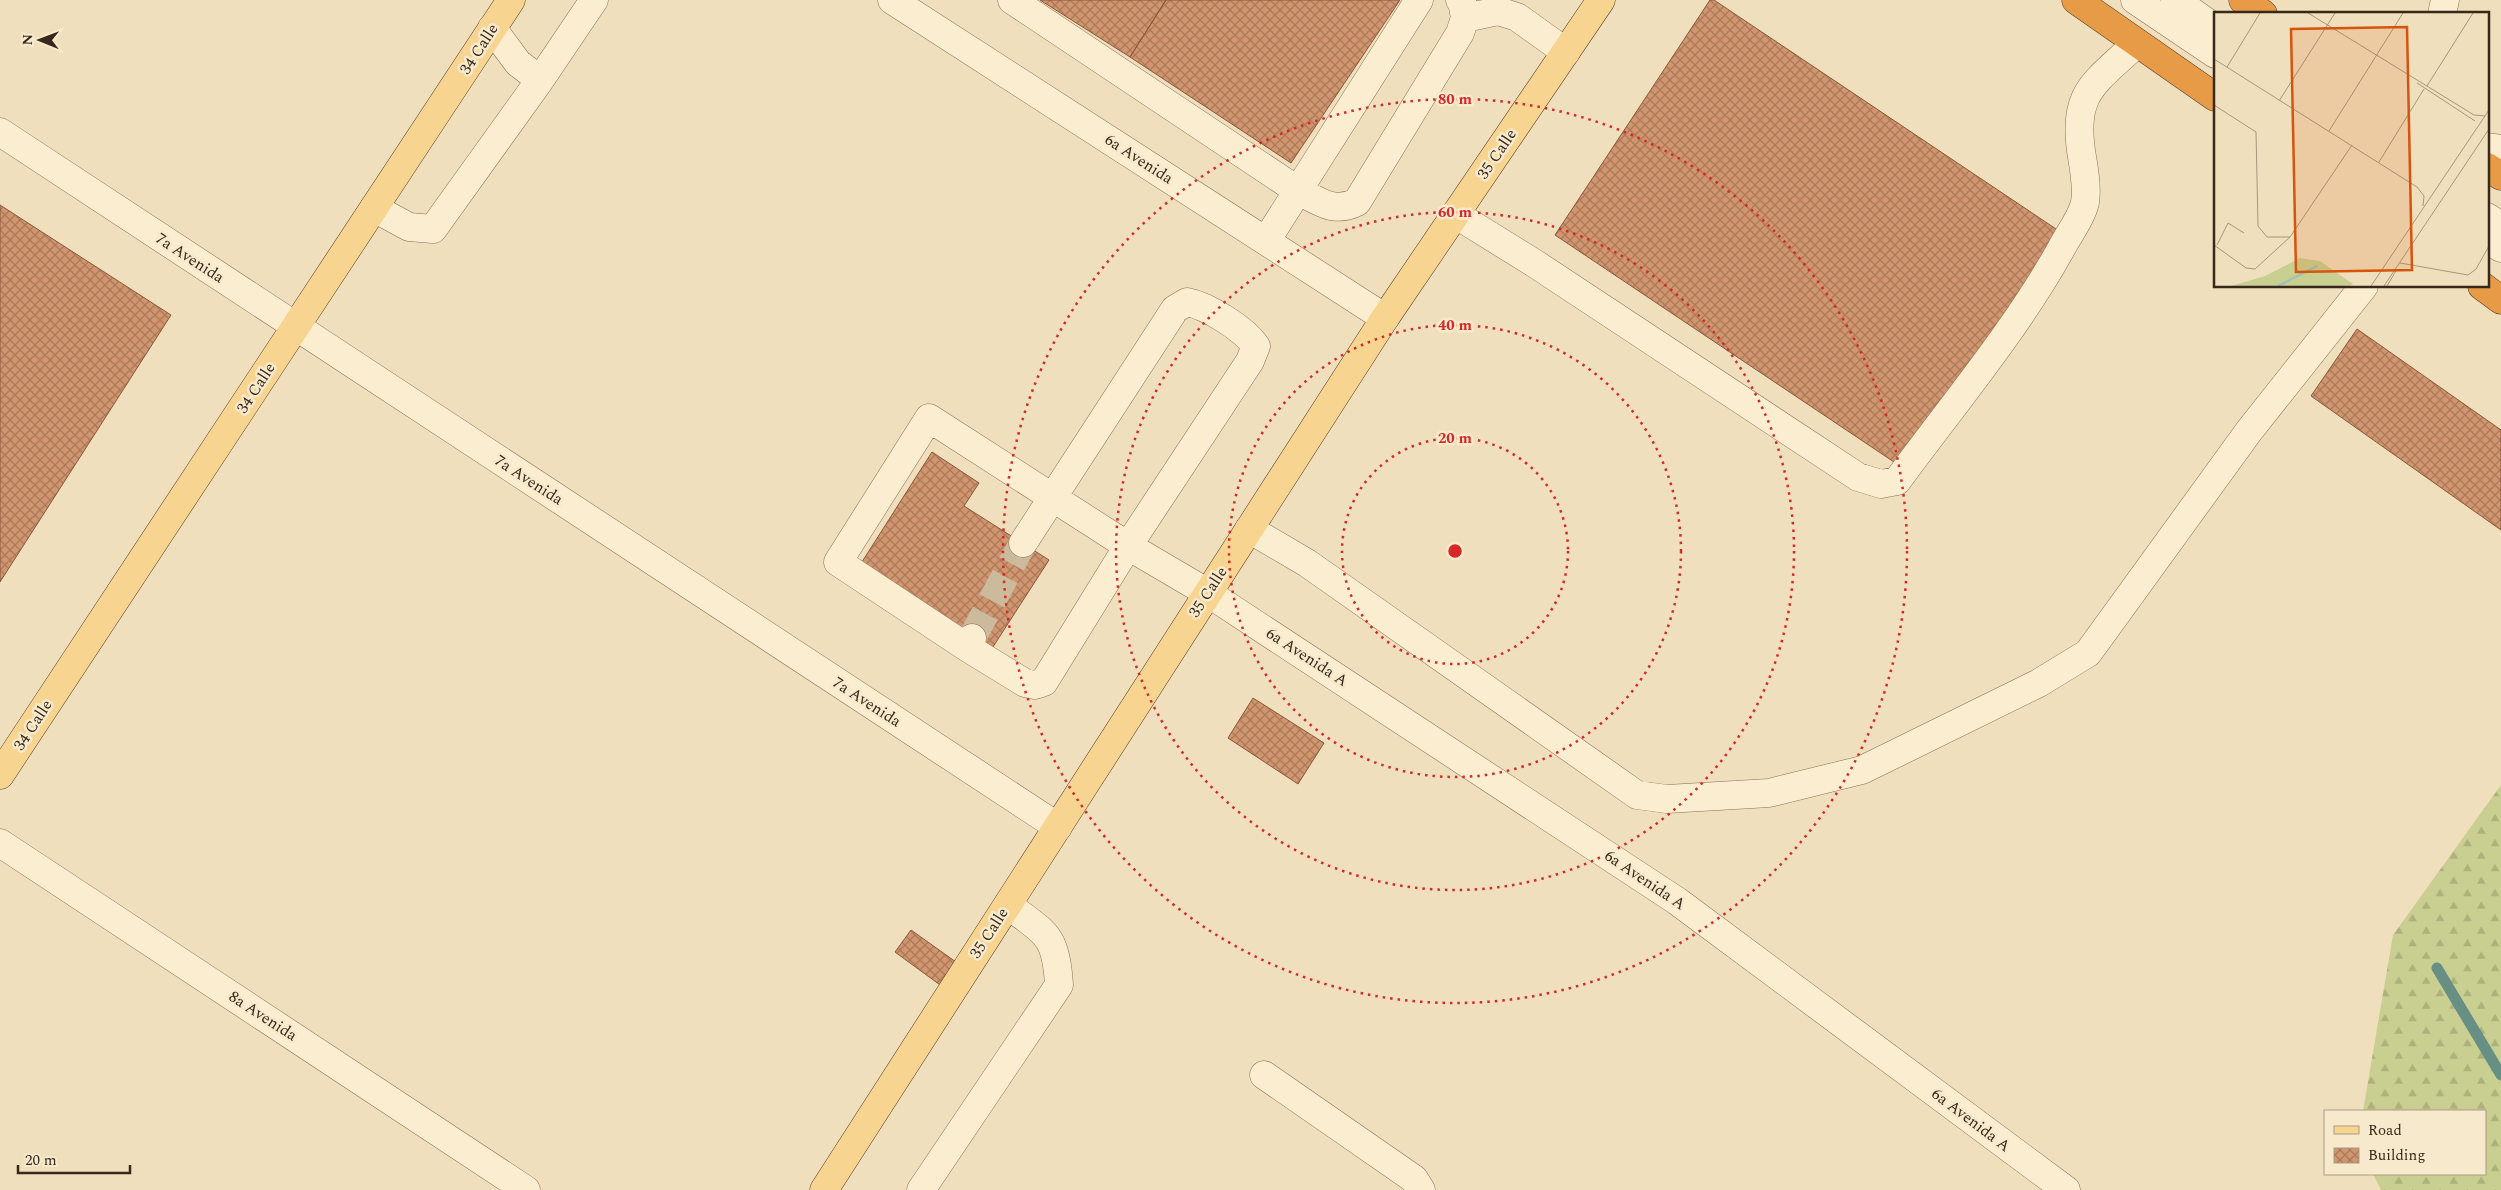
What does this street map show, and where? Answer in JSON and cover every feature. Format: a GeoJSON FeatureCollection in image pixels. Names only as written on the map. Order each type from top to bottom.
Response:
{"type":"FeatureCollection","features":[{"type":"Feature","properties":{"kind":"highway"},"geometry":{"type":"LineString","coordinates":[[2076,0],[2214,96]]}},
{"type":"Feature","properties":{"kind":"highway"},"geometry":{"type":"LineString","coordinates":[[2242,0],[2260,12]]}},
{"type":"Feature","properties":{"kind":"highway"},"geometry":{"type":"LineString","coordinates":[[2488,168],[2501,176]]}},
{"type":"Feature","properties":{"kind":"highway"},"geometry":{"type":"LineString","coordinates":[[2485,288],[2501,300]]}},
{"type":"Feature","properties":{"kind":"main road","name":"34 Calle"},"geometry":{"type":"LineString","coordinates":[[0,775],[511,0]]}},
{"type":"Feature","properties":{"kind":"main road","name":"35 Calle"},"geometry":{"type":"LineString","coordinates":[[824,1190],[1385,318],[1601,0]]}},
{"type":"Feature","properties":{"kind":"street"},"geometry":{"type":"LineString","coordinates":[[374,208],[409,227],[433,230],[540,80],[594,0]]}},
{"type":"Feature","properties":{"kind":"street","name":"6a Avenida"},"geometry":{"type":"LineString","coordinates":[[892,0],[1385,318]]}},
{"type":"Feature","properties":{"kind":"street"},"geometry":{"type":"LineString","coordinates":[[1012,0],[1297,190],[1332,207],[1344,209],[1357,202],[1460,33],[1463,9],[1498,11],[1517,17],[1566,52]]}},
{"type":"Feature","properties":{"kind":"street"},"geometry":{"type":"LineString","coordinates":[[1266,241],[1419,0]]}},
{"type":"Feature","properties":{"kind":"street"},"geometry":{"type":"LineString","coordinates":[[2135,0],[2214,53]]}},
{"type":"Feature","properties":{"kind":"street"},"geometry":{"type":"LineString","coordinates":[[2175,0],[2214,27]]}},
{"type":"Feature","properties":{"kind":"street"},"geometry":{"type":"LineString","coordinates":[[492,28],[518,63],[540,80]]}},
{"type":"Feature","properties":{"kind":"street"},"geometry":{"type":"LineString","coordinates":[[1455,214],[1534,263],[1858,477],[1881,484],[1897,481],[2028,302],[2050,268],[2085,205],[2084,168],[2079,138],[2080,111],[2086,91],[2137,43]]}},
{"type":"Feature","properties":{"kind":"street","name":"7a Avenida"},"geometry":{"type":"LineString","coordinates":[[0,132],[1058,827]]}},
{"type":"Feature","properties":{"kind":"street"},"geometry":{"type":"LineString","coordinates":[[2488,147],[2501,149]]}},
{"type":"Feature","properties":{"kind":"street"},"geometry":{"type":"LineString","coordinates":[[2488,218],[2501,226]]}},
{"type":"Feature","properties":{"kind":"street"},"geometry":{"type":"LineString","coordinates":[[2488,240],[2501,248]]}},
{"type":"Feature","properties":{"kind":"street"},"geometry":{"type":"LineString","coordinates":[[1249,529],[1307,563],[1638,795],[1667,799],[1769,792],[1862,770],[2039,683],[2088,653],[2249,430],[2362,288]]}},
{"type":"Feature","properties":{"kind":"street"},"geometry":{"type":"LineString","coordinates":[[1023,543],[1175,310],[1187,302],[1197,304],[1248,334],[1256,346],[1250,361],[1128,546]]}},
{"type":"Feature","properties":{"kind":"street","name":"6a Avenida A"},"geometry":{"type":"LineString","coordinates":[[1128,546],[1044,682],[1035,685],[1025,683],[970,643],[838,562],[929,418],[1128,546],[1208,593],[1677,900],[2066,1190]]}},
{"type":"Feature","properties":{"kind":"street","name":"8a Avenida"},"geometry":{"type":"LineString","coordinates":[[0,843],[526,1190]]}},
{"type":"Feature","properties":{"kind":"street"},"geometry":{"type":"LineString","coordinates":[[921,1190],[1059,985],[1057,959],[1048,935],[1008,905]]}},
{"type":"Feature","properties":{"kind":"street"},"geometry":{"type":"LineString","coordinates":[[1264,1075],[1414,1179],[1421,1190]]}},
{"type":"Feature","properties":{"kind":"green space"},"geometry":{"type":"Polygon","coordinates":[[[2501,785],[2501,1190],[2381,1190],[2374,1175],[2486,1175],[2486,1110],[2363,1110],[2393,935],[2501,785]]]}},
{"type":"Feature","properties":{"kind":"building"},"geometry":{"type":"Polygon","coordinates":[[[1040,0],[1166,0],[1130,57],[1040,0]]]}},
{"type":"Feature","properties":{"kind":"building"},"geometry":{"type":"Polygon","coordinates":[[[1166,0],[1400,0],[1291,163],[1130,57],[1166,0]]]}},
{"type":"Feature","properties":{"kind":"building"},"geometry":{"type":"Polygon","coordinates":[[[1710,0],[1714,0],[2059,231],[1903,468],[1555,235],[1710,0]]]}},
{"type":"Feature","properties":{"kind":"building"},"geometry":{"type":"Polygon","coordinates":[[[0,205],[171,315],[0,582],[0,205]]]}},
{"type":"Feature","properties":{"kind":"building"},"geometry":{"type":"Polygon","coordinates":[[[2357,329],[2501,430],[2501,530],[2311,396],[2357,329]]]}},
{"type":"Feature","properties":{"kind":"building"},"geometry":{"type":"Polygon","coordinates":[[[932,452],[979,483],[964,506],[1049,560],[991,650],[860,565],[932,452]]]}},
{"type":"Feature","properties":{"kind":"building"},"geometry":{"type":"Polygon","coordinates":[[[1253,698],[1324,743],[1298,784],[1228,738],[1253,698]]]}},
{"type":"Feature","properties":{"kind":"building"},"geometry":{"type":"Polygon","coordinates":[[[911,930],[963,967],[947,990],[895,952],[911,930]]]}},
{"type":"Feature","properties":{"kind":"waterway"},"geometry":{"type":"LineString","coordinates":[[2437,968],[2501,1075]]}},
{"type":"Feature","properties":{"kind":"tunnel"},"geometry":{"type":"LineString","coordinates":[[972,638],[1023,543]]}}]}
